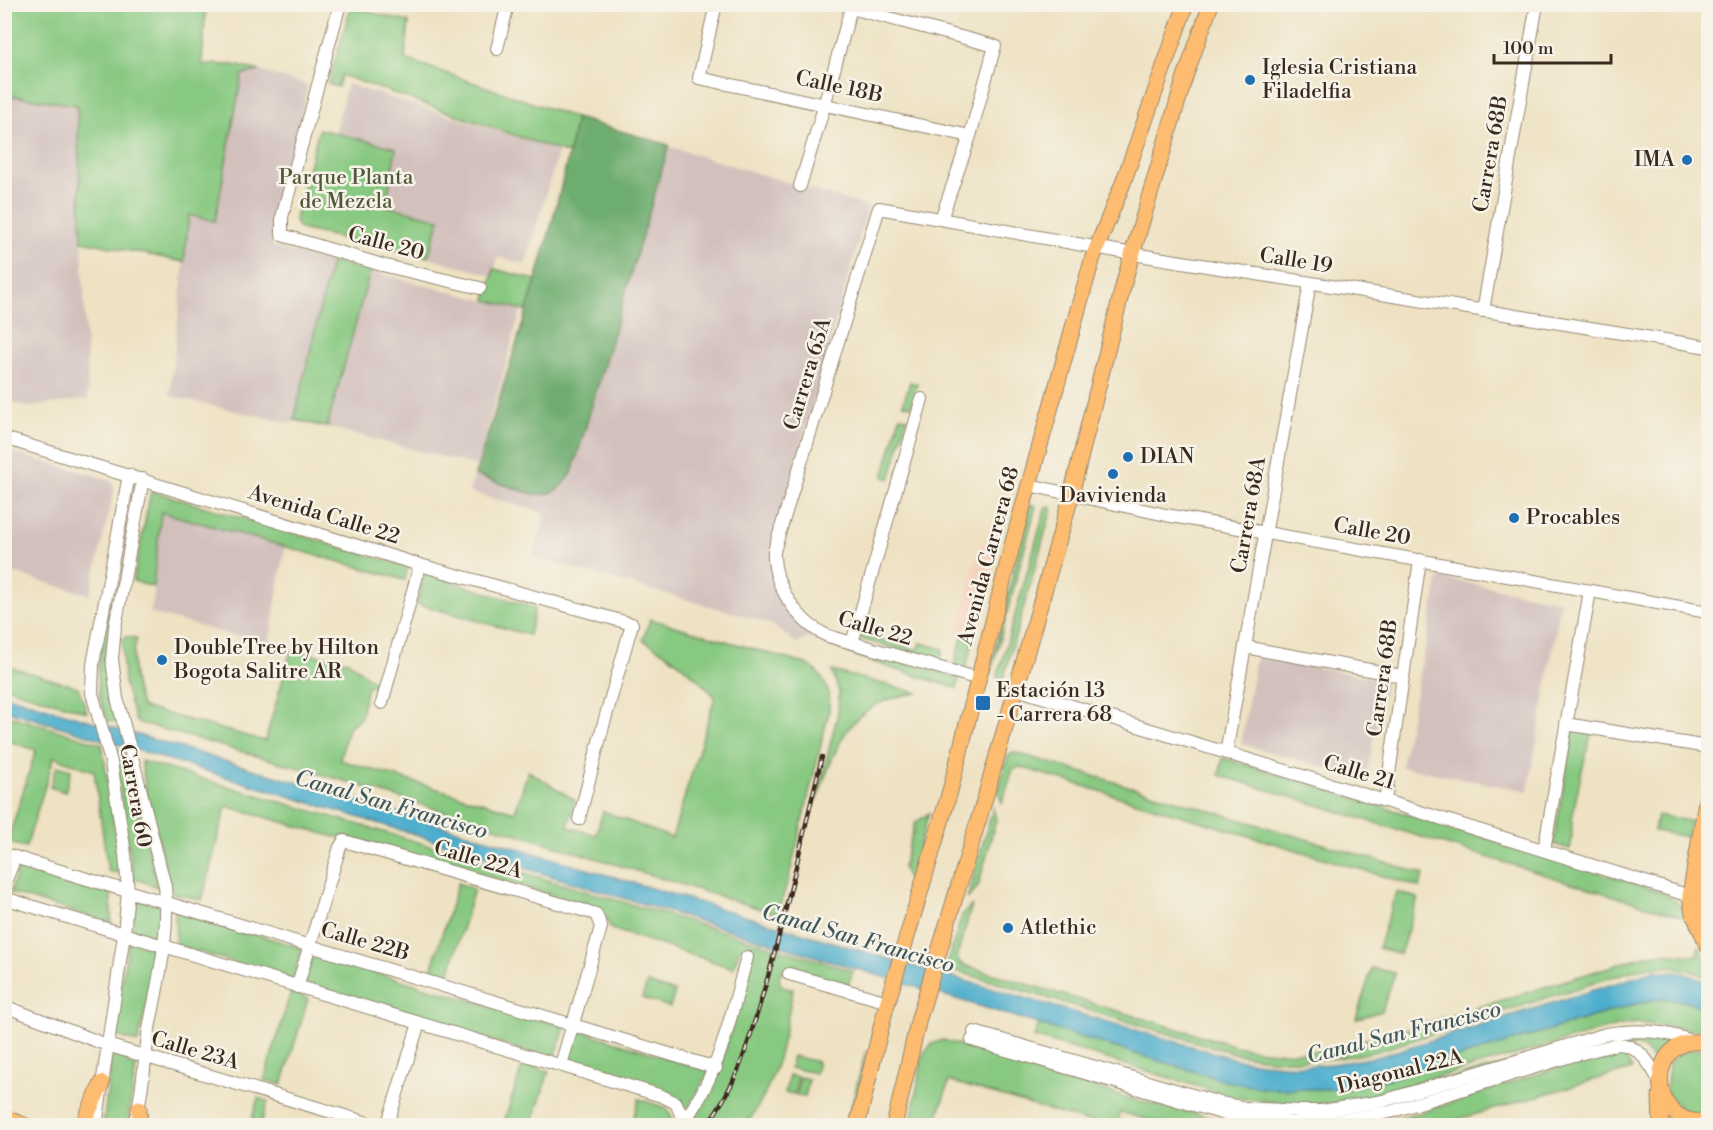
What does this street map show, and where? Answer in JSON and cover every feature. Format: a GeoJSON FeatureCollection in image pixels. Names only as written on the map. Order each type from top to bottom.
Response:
{"type":"FeatureCollection","features":[{"type":"Feature","properties":{"kind":"main road","name":"Avenida Carrera 68"},"geometry":{"type":"LineString","coordinates":[[857,1125],[888,1002],[950,791],[1029,485],[1083,288],[1124,183],[1186,4]]}},
{"type":"Feature","properties":{"kind":"main road"},"geometry":{"type":"LineString","coordinates":[[894,1125],[934,966],[1071,495],[1133,254],[1185,76],[1211,4]]}},
{"type":"Feature","properties":{"kind":"main road"},"geometry":{"type":"LineString","coordinates":[[1708,790],[1690,896],[1693,913],[1708,946]]}},
{"type":"Feature","properties":{"kind":"main road"},"geometry":{"type":"LineString","coordinates":[[1708,870],[1703,910],[1708,926]]}},
{"type":"Feature","properties":{"kind":"main road"},"geometry":{"type":"LineString","coordinates":[[1661,1125],[1661,1070],[1672,1053],[1680,1047],[1701,1043],[1708,1031]]}},
{"type":"Feature","properties":{"kind":"main road"},"geometry":{"type":"LineString","coordinates":[[82,1125],[102,1083]]}},
{"type":"Feature","properties":{"kind":"main road"},"geometry":{"type":"LineString","coordinates":[[1660,1086],[1665,1103],[1672,1112],[1682,1119],[1694,1122],[1708,1121]]}},
{"type":"Feature","properties":{"kind":"main road"},"geometry":{"type":"LineString","coordinates":[[139,1108],[140,1125]]}},
{"type":"Feature","properties":{"kind":"main road"},"geometry":{"type":"LineString","coordinates":[[4,1117],[26,1125]]}},
{"type":"Feature","properties":{"kind":"street","name":"Calle 20"},"geometry":{"type":"LineString","coordinates":[[340,4],[282,217],[282,235],[382,265],[480,288]]}},
{"type":"Feature","properties":{"kind":"street"},"geometry":{"type":"LineString","coordinates":[[497,49],[508,4]]}},
{"type":"Feature","properties":{"kind":"street","name":"Calle 18B"},"geometry":{"type":"LineString","coordinates":[[716,4],[699,78],[970,136]]}},
{"type":"Feature","properties":{"kind":"street","name":"Carrera 68B"},"geometry":{"type":"LineString","coordinates":[[1483,311],[1538,4]]}},
{"type":"Feature","properties":{"kind":"street"},"geometry":{"type":"LineString","coordinates":[[800,186],[851,6],[995,46],[970,136],[941,219]]}},
{"type":"Feature","properties":{"kind":"street","name":"Calle 19"},"geometry":{"type":"LineString","coordinates":[[879,208],[1097,248],[1708,347]]}},
{"type":"Feature","properties":{"kind":"street","name":"Carrera 65A"},"geometry":{"type":"LineString","coordinates":[[774,551],[879,208]]}},
{"type":"Feature","properties":{"kind":"street","name":"Carrera 68A"},"geometry":{"type":"LineString","coordinates":[[1226,753],[1310,283]]}},
{"type":"Feature","properties":{"kind":"street"},"geometry":{"type":"LineString","coordinates":[[852,643],[922,399]]}},
{"type":"Feature","properties":{"kind":"street","name":"Avenida Calle 22"},"geometry":{"type":"LineString","coordinates":[[4,438],[420,565],[632,624],[579,819]]}},
{"type":"Feature","properties":{"kind":"street","name":"Carrera 60"},"geometry":{"type":"LineString","coordinates":[[96,1125],[124,934],[128,891],[125,854],[111,762],[92,693],[93,664],[129,475]]}},
{"type":"Feature","properties":{"kind":"street","name":"Carrera 60"},"geometry":{"type":"LineString","coordinates":[[134,1125],[139,1108],[145,1057],[166,946],[167,903],[163,876],[113,678],[112,659],[121,593],[143,479]]}},
{"type":"Feature","properties":{"kind":"street","name":"Calle 20"},"geometry":{"type":"LineString","coordinates":[[1029,485],[1106,503],[1265,533],[1708,612]]}},
{"type":"Feature","properties":{"kind":"street","name":"Calle 22"},"geometry":{"type":"LineString","coordinates":[[774,551],[773,563],[778,581],[802,616],[816,631],[979,679]]}},
{"type":"Feature","properties":{"kind":"street","name":"Carrera 68B"},"geometry":{"type":"LineString","coordinates":[[1385,801],[1420,560]]}},
{"type":"Feature","properties":{"kind":"street"},"geometry":{"type":"LineString","coordinates":[[382,703],[420,565]]}},
{"type":"Feature","properties":{"kind":"street"},"geometry":{"type":"LineString","coordinates":[[107,590],[121,593]]}},
{"type":"Feature","properties":{"kind":"street"},"geometry":{"type":"LineString","coordinates":[[1544,850],[1590,591]]}},
{"type":"Feature","properties":{"kind":"street"},"geometry":{"type":"LineString","coordinates":[[1245,647],[1402,676]]}},
{"type":"Feature","properties":{"kind":"street","name":"Calle 21"},"geometry":{"type":"LineString","coordinates":[[1016,690],[1690,896]]}},
{"type":"Feature","properties":{"kind":"street"},"geometry":{"type":"LineString","coordinates":[[1566,724],[1708,747]]}},
{"type":"Feature","properties":{"kind":"street","name":"Calle 22A"},"geometry":{"type":"LineString","coordinates":[[308,946],[340,846],[344,840],[596,914],[601,927],[574,1025]]}},
{"type":"Feature","properties":{"kind":"street"},"geometry":{"type":"LineString","coordinates":[[4,885],[10,855]]}},
{"type":"Feature","properties":{"kind":"street","name":"Calle 22B"},"geometry":{"type":"LineString","coordinates":[[10,855],[716,1068]]}},
{"type":"Feature","properties":{"kind":"street"},"geometry":{"type":"LineString","coordinates":[[4,898],[671,1100],[679,1107],[682,1123]]}},
{"type":"Feature","properties":{"kind":"street"},"geometry":{"type":"LineString","coordinates":[[297,987],[308,946]]}},
{"type":"Feature","properties":{"kind":"street"},"geometry":{"type":"LineString","coordinates":[[682,1123],[703,1094],[716,1068],[747,957]]}},
{"type":"Feature","properties":{"kind":"street"},"geometry":{"type":"LineString","coordinates":[[789,974],[888,1002]]}},
{"type":"Feature","properties":{"kind":"street","name":"Calle 23A"},"geometry":{"type":"LineString","coordinates":[[4,1006],[107,1045],[378,1125]]}},
{"type":"Feature","properties":{"kind":"street"},"geometry":{"type":"LineString","coordinates":[[387,1125],[419,1023]]}},
{"type":"Feature","properties":{"kind":"street"},"geometry":{"type":"LineString","coordinates":[[561,1065],[574,1025]]}},
{"type":"Feature","properties":{"kind":"street","name":"Diagonal 22A"},"geometry":{"type":"LineString","coordinates":[[1660,1086],[1648,1061],[1639,1051],[1625,1044],[1618,1044],[1571,1056],[1390,1112],[1342,1120],[1293,1123],[1220,1113],[973,1036],[1220,1102],[1265,1110],[1299,1111],[1347,1108],[1383,1101],[1605,1034],[1653,1030],[1701,1043]]}},
{"type":"Feature","properties":{"kind":"street"},"geometry":{"type":"LineString","coordinates":[[1141,1125],[1150,1125]]}},
{"type":"Feature","properties":{"kind":"shaded area"},"geometry":{"type":"Polygon","coordinates":[[[260,71],[308,85],[272,246],[331,262],[293,424],[170,396],[189,214],[215,221],[242,74],[260,71]]]}},
{"type":"Feature","properties":{"kind":"shaded area"},"geometry":{"type":"Polygon","coordinates":[[[347,84],[559,150],[525,264],[498,257],[493,276],[428,257],[440,219],[386,207],[335,132],[347,84]]]}},
{"type":"Feature","properties":{"kind":"shaded area"},"geometry":{"type":"Polygon","coordinates":[[[5,95],[77,105],[88,399],[30,407],[5,400],[5,95]]]}},
{"type":"Feature","properties":{"kind":"shaded area"},"geometry":{"type":"Polygon","coordinates":[[[576,118],[868,207],[771,552],[783,601],[797,621],[812,636],[796,643],[774,626],[756,619],[533,557],[545,513],[469,492],[536,280],[569,154],[576,118]]]}},
{"type":"Feature","properties":{"kind":"shaded area"},"geometry":{"type":"Polygon","coordinates":[[[370,271],[521,310],[477,466],[327,427],[370,271]]]}},
{"type":"Feature","properties":{"kind":"shaded area"},"geometry":{"type":"Polygon","coordinates":[[[4,450],[110,480],[113,485],[114,491],[90,595],[5,571],[4,450]]]}},
{"type":"Feature","properties":{"kind":"shaded area"},"geometry":{"type":"Polygon","coordinates":[[[161,512],[285,546],[269,645],[150,613],[161,512]]]}},
{"type":"Feature","properties":{"kind":"shaded area"},"geometry":{"type":"Polygon","coordinates":[[[980,543],[997,548],[974,637],[957,632],[980,543]]]}},
{"type":"Feature","properties":{"kind":"shaded area"},"geometry":{"type":"Polygon","coordinates":[[[1439,577],[1561,601],[1528,791],[1401,767],[1439,577]]]}},
{"type":"Feature","properties":{"kind":"shaded area"},"geometry":{"type":"Polygon","coordinates":[[[1256,656],[1386,680],[1366,779],[1241,744],[1256,656]]]}},
{"type":"Feature","properties":{"kind":"green space"},"geometry":{"type":"Polygon","coordinates":[[[5,4],[206,5],[202,64],[234,65],[260,71],[242,74],[215,221],[189,215],[184,262],[82,241],[77,105],[5,95],[5,4]]]}},
{"type":"Feature","properties":{"kind":"green space"},"geometry":{"type":"Polygon","coordinates":[[[351,7],[409,22],[405,59],[576,118],[569,154],[341,75],[338,87],[328,84],[351,7]]]}},
{"type":"Feature","properties":{"kind":"green space"},"geometry":{"type":"Polygon","coordinates":[[[576,118],[669,145],[572,473],[559,488],[545,494],[538,494],[475,475],[544,253],[576,118]]]}},
{"type":"Feature","properties":{"kind":"green space","name":"Parque Planta de Mezcla"},"geometry":{"type":"Polygon","coordinates":[[[319,129],[396,148],[386,206],[440,219],[428,257],[300,229],[295,222],[296,214],[319,129]]]}},
{"type":"Feature","properties":{"kind":"green space"},"geometry":{"type":"Polygon","coordinates":[[[331,262],[370,271],[327,427],[294,420],[331,262]]]}},
{"type":"Feature","properties":{"kind":"green space"},"geometry":{"type":"Polygon","coordinates":[[[494,269],[536,280],[527,311],[486,300],[494,269]]]}},
{"type":"Feature","properties":{"kind":"green space"},"geometry":{"type":"Polygon","coordinates":[[[910,382],[917,384],[911,406],[903,404],[910,382]]]}},
{"type":"Feature","properties":{"kind":"green space"},"geometry":{"type":"Polygon","coordinates":[[[900,416],[907,418],[890,479],[883,477],[900,416]]]}},
{"type":"Feature","properties":{"kind":"green space"},"geometry":{"type":"Polygon","coordinates":[[[151,491],[408,567],[405,580],[161,512],[153,587],[133,581],[151,491]]]}},
{"type":"Feature","properties":{"kind":"green space"},"geometry":{"type":"Polygon","coordinates":[[[1030,504],[1036,506],[990,676],[988,676],[1030,504]]]}},
{"type":"Feature","properties":{"kind":"green space"},"geometry":{"type":"Polygon","coordinates":[[[1046,506],[1052,508],[1003,680],[997,678],[1046,506]]]}},
{"type":"Feature","properties":{"kind":"green space"},"geometry":{"type":"Polygon","coordinates":[[[424,573],[535,608],[529,635],[417,604],[424,573]]]}},
{"type":"Feature","properties":{"kind":"green space"},"geometry":{"type":"Polygon","coordinates":[[[110,601],[115,603],[106,655],[108,678],[118,722],[107,721],[98,686],[100,649],[110,601]]]}},
{"type":"Feature","properties":{"kind":"green space"},"geometry":{"type":"Polygon","coordinates":[[[650,619],[809,665],[826,685],[829,711],[788,881],[777,914],[335,778],[136,722],[124,683],[122,641],[125,637],[137,638],[133,673],[142,707],[265,741],[291,651],[348,661],[379,686],[367,686],[361,717],[348,728],[340,760],[515,812],[528,771],[575,800],[568,827],[596,835],[603,811],[672,838],[715,697],[682,665],[643,640],[650,619]]]}},
{"type":"Feature","properties":{"kind":"green space"},"geometry":{"type":"Polygon","coordinates":[[[862,634],[918,650],[921,643],[943,649],[940,661],[860,639],[862,634]]]}},
{"type":"Feature","properties":{"kind":"green space"},"geometry":{"type":"Polygon","coordinates":[[[963,634],[974,637],[966,668],[954,665],[963,634]]]}},
{"type":"Feature","properties":{"kind":"green space"},"geometry":{"type":"Polygon","coordinates":[[[812,636],[959,678],[957,688],[865,659],[812,636]]]}},
{"type":"Feature","properties":{"kind":"green space"},"geometry":{"type":"Polygon","coordinates":[[[4,665],[78,687],[87,712],[5,687],[4,665]]]}},
{"type":"Feature","properties":{"kind":"green space"},"geometry":{"type":"Polygon","coordinates":[[[832,671],[919,693],[876,705],[861,715],[849,728],[840,743],[816,801],[838,713],[839,692],[832,671]]]}},
{"type":"Feature","properties":{"kind":"green space"},"geometry":{"type":"Polygon","coordinates":[[[4,714],[102,744],[119,873],[108,871],[94,771],[54,757],[26,847],[7,843],[36,750],[5,740],[4,714]]]}},
{"type":"Feature","properties":{"kind":"green space"},"geometry":{"type":"Polygon","coordinates":[[[1574,728],[1592,731],[1574,809],[1570,849],[1553,844],[1574,728]]]}},
{"type":"Feature","properties":{"kind":"green space"},"geometry":{"type":"Polygon","coordinates":[[[114,749],[125,752],[158,887],[133,878],[114,749]]]}},
{"type":"Feature","properties":{"kind":"green space"},"geometry":{"type":"Polygon","coordinates":[[[1012,753],[1424,874],[1419,887],[1020,767],[1013,769],[1002,803],[998,792],[1008,756],[1012,753]]]}},
{"type":"Feature","properties":{"kind":"green space"},"geometry":{"type":"Polygon","coordinates":[[[1223,758],[1657,891],[1678,903],[1689,919],[1219,775],[1223,758]]]}},
{"type":"Feature","properties":{"kind":"green space"},"geometry":{"type":"Polygon","coordinates":[[[141,761],[853,971],[848,985],[790,968],[783,970],[779,976],[780,984],[793,989],[790,1007],[772,1077],[756,1110],[746,1125],[686,1125],[710,1090],[719,1071],[752,959],[753,954],[750,949],[740,949],[733,968],[611,929],[603,915],[590,906],[345,836],[335,837],[226,806],[202,900],[172,893],[147,796],[141,761]]]}},
{"type":"Feature","properties":{"kind":"green space"},"geometry":{"type":"Polygon","coordinates":[[[57,766],[71,770],[65,792],[50,787],[57,766]]]}},
{"type":"Feature","properties":{"kind":"green space"},"geometry":{"type":"Polygon","coordinates":[[[993,808],[996,820],[978,887],[967,899],[993,808]]]}},
{"type":"Feature","properties":{"kind":"green space"},"geometry":{"type":"Polygon","coordinates":[[[929,813],[909,882],[903,867],[915,823],[929,813]]]}},
{"type":"Feature","properties":{"kind":"green space"},"geometry":{"type":"Polygon","coordinates":[[[1657,815],[1690,821],[1687,837],[1654,831],[1657,815]]]}},
{"type":"Feature","properties":{"kind":"green space"},"geometry":{"type":"Polygon","coordinates":[[[19,865],[111,893],[111,923],[10,893],[19,865]]]}},
{"type":"Feature","properties":{"kind":"green space"},"geometry":{"type":"Polygon","coordinates":[[[458,883],[474,889],[448,978],[431,970],[458,883]]]}},
{"type":"Feature","properties":{"kind":"green space"},"geometry":{"type":"Polygon","coordinates":[[[1396,892],[1418,898],[1400,954],[1378,948],[1396,892]]]}},
{"type":"Feature","properties":{"kind":"green space"},"geometry":{"type":"Polygon","coordinates":[[[134,899],[162,905],[160,939],[133,931],[134,899]]]}},
{"type":"Feature","properties":{"kind":"green space"},"geometry":{"type":"Polygon","coordinates":[[[972,905],[957,956],[958,961],[963,965],[1236,1046],[1277,1052],[1335,1048],[1394,1029],[1402,1031],[1648,955],[1664,953],[1696,956],[1699,946],[1708,964],[1705,976],[1672,967],[1638,969],[1378,1051],[1342,1058],[1270,1059],[1234,1053],[946,968],[962,915],[972,905]]]}},
{"type":"Feature","properties":{"kind":"green space"},"geometry":{"type":"Polygon","coordinates":[[[175,910],[302,948],[293,980],[176,945],[175,910]]]}},
{"type":"Feature","properties":{"kind":"green space"},"geometry":{"type":"Polygon","coordinates":[[[129,941],[159,949],[138,1043],[112,1034],[129,941]]]}},
{"type":"Feature","properties":{"kind":"green space"},"geometry":{"type":"Polygon","coordinates":[[[313,955],[565,1027],[554,1060],[305,983],[313,955]]]}},
{"type":"Feature","properties":{"kind":"green space"},"geometry":{"type":"Polygon","coordinates":[[[1372,968],[1395,973],[1382,1011],[1356,1019],[1372,968]]]}},
{"type":"Feature","properties":{"kind":"green space"},"geometry":{"type":"Polygon","coordinates":[[[647,983],[675,992],[670,1007],[642,998],[647,983]]]}},
{"type":"Feature","properties":{"kind":"green space"},"geometry":{"type":"Polygon","coordinates":[[[291,991],[308,999],[282,1085],[264,1080],[291,991]]]}},
{"type":"Feature","properties":{"kind":"green space"},"geometry":{"type":"Polygon","coordinates":[[[1660,998],[1685,1001],[1708,1008],[1706,1021],[1697,1030],[1638,1023],[1621,1025],[1353,1101],[1333,1104],[1294,1104],[1236,1098],[1034,1037],[1039,1024],[1229,1082],[1269,1089],[1345,1089],[1388,1079],[1660,998]]]}},
{"type":"Feature","properties":{"kind":"green space"},"geometry":{"type":"Polygon","coordinates":[[[578,1030],[709,1071],[689,1107],[686,1107],[678,1099],[567,1063],[578,1030]]]}},
{"type":"Feature","properties":{"kind":"green space"},"geometry":{"type":"Polygon","coordinates":[[[1653,1036],[1681,1042],[1657,1069],[1649,1055],[1637,1045],[1368,1111],[1305,1115],[1610,1038],[1653,1036]]]}},
{"type":"Feature","properties":{"kind":"green space"},"geometry":{"type":"Polygon","coordinates":[[[943,1040],[1136,1100],[1245,1125],[1168,1125],[1120,1112],[1118,1120],[1127,1122],[1126,1125],[1099,1125],[949,1081],[935,1125],[910,1126],[923,1054],[932,1044],[943,1040]]]}},
{"type":"Feature","properties":{"kind":"green space"},"geometry":{"type":"Polygon","coordinates":[[[1708,1048],[1708,1116],[1686,1115],[1666,1093],[1669,1064],[1684,1050],[1708,1048]]]}},
{"type":"Feature","properties":{"kind":"green space"},"geometry":{"type":"Polygon","coordinates":[[[866,1050],[852,1125],[846,1126],[866,1050]]]}},
{"type":"Feature","properties":{"kind":"green space"},"geometry":{"type":"Polygon","coordinates":[[[1615,1052],[1623,1055],[1632,1069],[1438,1125],[1363,1125],[1419,1113],[1565,1065],[1615,1052]]]}},
{"type":"Feature","properties":{"kind":"green space"},"geometry":{"type":"Polygon","coordinates":[[[112,1055],[137,1061],[127,1125],[103,1126],[112,1055]]]}},
{"type":"Feature","properties":{"kind":"green space"},"geometry":{"type":"Polygon","coordinates":[[[793,1056],[818,1062],[815,1073],[790,1068],[793,1056]]]}},
{"type":"Feature","properties":{"kind":"green space"},"geometry":{"type":"Polygon","coordinates":[[[523,1064],[549,1071],[532,1125],[503,1125],[523,1064]]]}},
{"type":"Feature","properties":{"kind":"green space"},"geometry":{"type":"Polygon","coordinates":[[[789,1075],[798,1077],[794,1094],[785,1093],[789,1075]]]}},
{"type":"Feature","properties":{"kind":"green space"},"geometry":{"type":"Polygon","coordinates":[[[800,1077],[809,1079],[805,1097],[796,1095],[800,1077]]]}},
{"type":"Feature","properties":{"kind":"green space"},"geometry":{"type":"Polygon","coordinates":[[[258,1098],[268,1101],[260,1125],[250,1125],[258,1098]]]}},
{"type":"Feature","properties":{"kind":"green space"},"geometry":{"type":"Polygon","coordinates":[[[639,1099],[666,1108],[671,1115],[672,1125],[631,1125],[639,1099]]]}},
{"type":"Feature","properties":{"kind":"green space"},"geometry":{"type":"Polygon","coordinates":[[[1241,1110],[1305,1115],[1273,1114],[1241,1110]]]}},
{"type":"Feature","properties":{"kind":"water"},"geometry":{"type":"Polygon","coordinates":[[[4,695],[886,958],[1236,1059],[1274,1064],[1308,1065],[1342,1063],[1380,1056],[1655,971],[1682,973],[1708,981],[1708,1008],[1685,1001],[1660,998],[1388,1079],[1345,1089],[1269,1089],[1229,1082],[5,710],[4,695]]]}},
{"type":"Feature","properties":{"kind":"railway"},"geometry":{"type":"LineString","coordinates":[[706,1126],[734,1079],[751,1032],[779,937],[822,757]]}},
{"type":"Feature","properties":{"kind":"place","name":"Iglesia Cristiana Filadelfia"},"geometry":{"type":"Point","coordinates":[1250,80]}},
{"type":"Feature","properties":{"kind":"place","name":"IMA"},"geometry":{"type":"Point","coordinates":[1687,160]}},
{"type":"Feature","properties":{"kind":"place","name":"DIAN"},"geometry":{"type":"Point","coordinates":[1128,457]}},
{"type":"Feature","properties":{"kind":"place","name":"Davivienda"},"geometry":{"type":"Point","coordinates":[1113,474]}},
{"type":"Feature","properties":{"kind":"place","name":"Procables"},"geometry":{"type":"Point","coordinates":[1514,518]}},
{"type":"Feature","properties":{"kind":"place","name":"DoubleTree by Hilton Bogota Salitre AR"},"geometry":{"type":"Point","coordinates":[162,660]}},
{"type":"Feature","properties":{"kind":"place","name":"Estación 13 - Carrera 68"},"geometry":{"type":"Point","coordinates":[983,703]}},
{"type":"Feature","properties":{"kind":"place","name":"Atlethic"},"geometry":{"type":"Point","coordinates":[1008,928]}},
{"type":"Feature","properties":{"kind":"water label","name":"Canal San Francisco"},"geometry":{"type":"Point","coordinates":[391,805]}},
{"type":"Feature","properties":{"kind":"water label","name":"Canal San Francisco"},"geometry":{"type":"Point","coordinates":[858,939]}},
{"type":"Feature","properties":{"kind":"water label","name":"Canal San Francisco"},"geometry":{"type":"Point","coordinates":[1404,1033]}}]}
